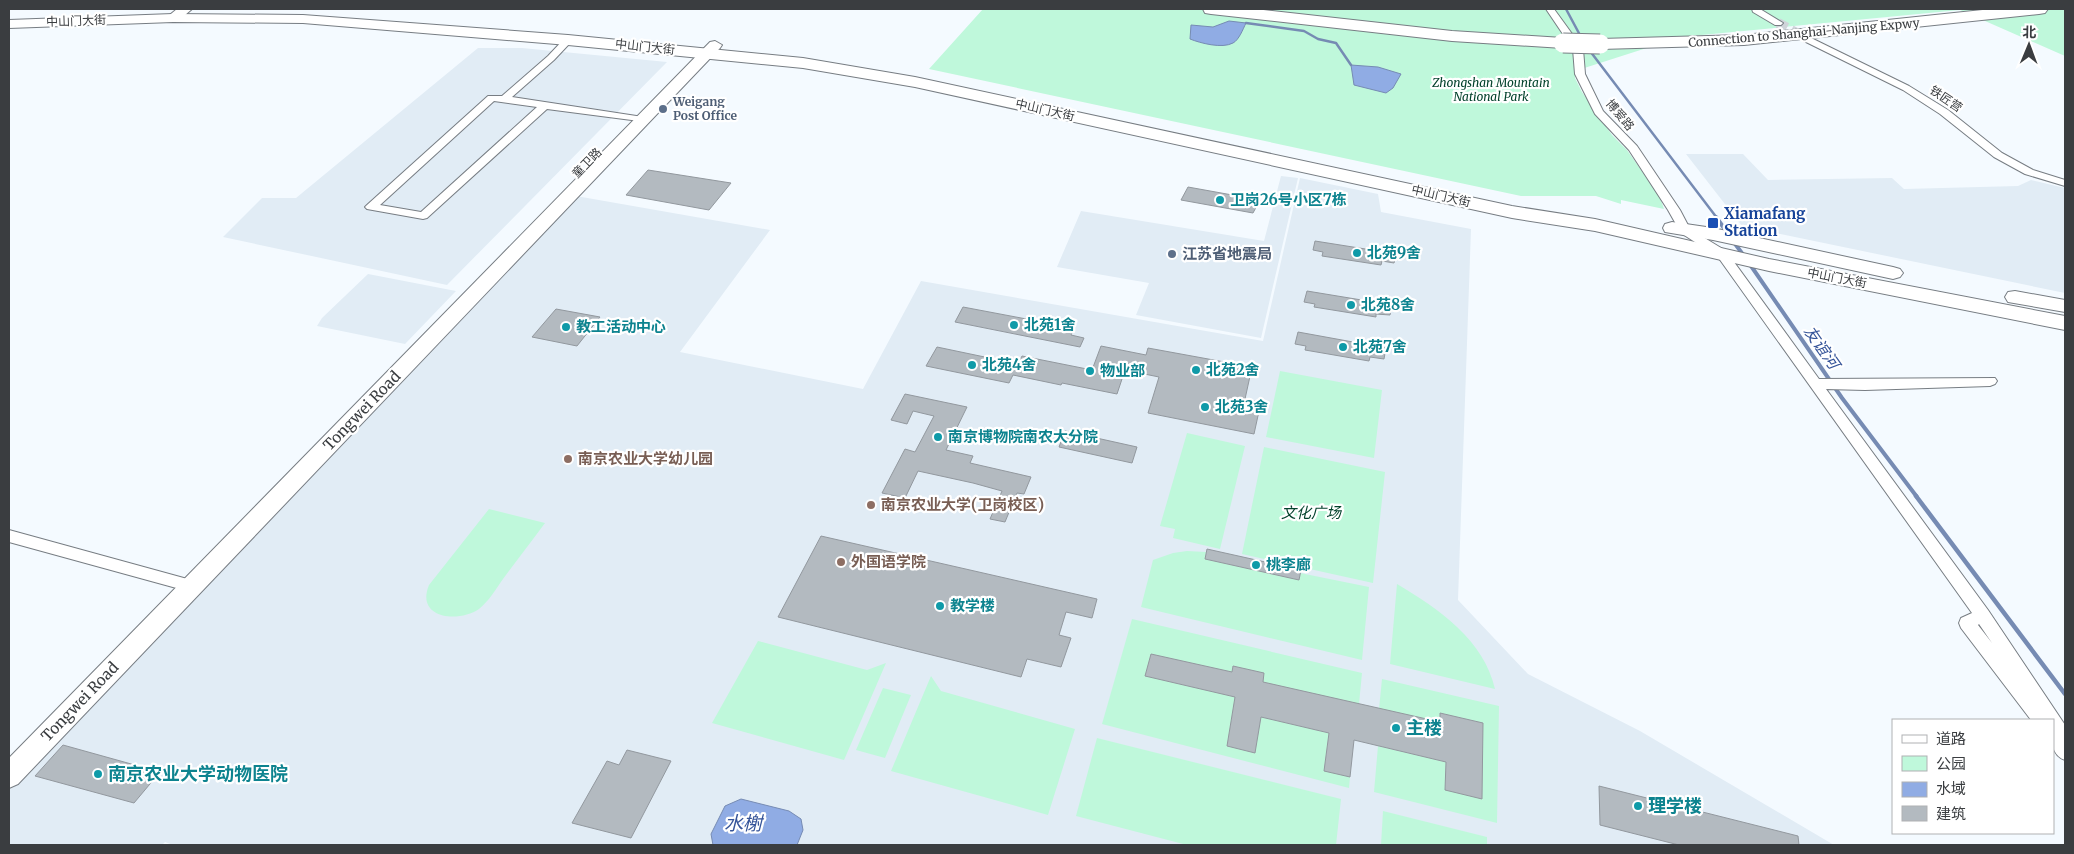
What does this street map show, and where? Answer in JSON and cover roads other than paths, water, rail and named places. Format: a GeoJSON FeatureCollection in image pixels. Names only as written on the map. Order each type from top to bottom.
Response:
{"type":"FeatureCollection","features":[{"type":"Feature","properties":{"kind":"highway","name":"Connection to Shanghai-Nanjing Expwy"},"geometry":{"type":"LineString","coordinates":[[1211,9],[1452,36],[1680,44],[1744,40],[2039,9]]}},
{"type":"Feature","properties":{"kind":"highway","name":"Connection to Shanghai-Nanjing Expwy"},"geometry":{"type":"LineString","coordinates":[[1261,9],[1420,27],[1562,40]]}},
{"type":"Feature","properties":{"kind":"highway","name":"Connection to Shanghai-Nanjing Expwy"},"geometry":{"type":"LineString","coordinates":[[1597,41],[1731,35],[1973,9]]}},
{"type":"Feature","properties":{"kind":"main road","name":"中山门大街"},"geometry":{"type":"LineString","coordinates":[[9,16],[317,11],[704,49],[915,82],[1512,212],[1594,225],[1769,265],[2065,323]]}},
{"type":"Feature","properties":{"kind":"main road","name":"中山门大街"},"geometry":{"type":"LineString","coordinates":[[9,24],[180,12],[303,19],[568,40],[803,54],[879,65],[1518,207],[1610,214],[1686,231],[1713,234],[1907,277],[2065,306]]}},
{"type":"Feature","properties":{"kind":"street","name":"博爱路"},"geometry":{"type":"LineString","coordinates":[[1550,9],[1578,49],[1580,74],[1599,112],[1633,148],[1686,231]]}},
{"type":"Feature","properties":{"kind":"street"},"geometry":{"type":"LineString","coordinates":[[1756,10],[1778,23]]}},
{"type":"Feature","properties":{"kind":"street"},"geometry":{"type":"LineString","coordinates":[[504,99],[551,58],[568,40]]}},
{"type":"Feature","properties":{"kind":"street","name":"铁匠营"},"geometry":{"type":"LineString","coordinates":[[1809,40],[1906,88],[1944,112],[1998,155],[2029,172],[2065,182]]}},
{"type":"Feature","properties":{"kind":"street","name":"Tongwei Road"},"geometry":{"type":"LineString","coordinates":[[9,776],[480,289],[704,49]]}},
{"type":"Feature","properties":{"kind":"street"},"geometry":{"type":"LineString","coordinates":[[544,106],[423,216],[371,207],[492,98],[637,119]]}},
{"type":"Feature","properties":{"kind":"street"},"geometry":{"type":"LineString","coordinates":[[1686,231],[1722,254],[1820,384],[1982,615],[2052,719]]}},
{"type":"Feature","properties":{"kind":"street"},"geometry":{"type":"LineString","coordinates":[[1820,384],[1990,381]]}},
{"type":"Feature","properties":{"kind":"street"},"geometry":{"type":"LineString","coordinates":[[9,536],[191,586]]}},
{"type":"Feature","properties":{"kind":"street"},"geometry":{"type":"LineString","coordinates":[[1982,615],[1967,623],[2040,719]]}},
{"type":"Feature","properties":{"kind":"street"},"geometry":{"type":"LineString","coordinates":[[2054,723],[2065,740]]}},
{"type":"Feature","properties":{"kind":"street"},"geometry":{"type":"LineString","coordinates":[[2054,737],[2065,752]]}},
{"type":"Feature","properties":{"kind":"water"},"geometry":{"type":"Polygon","coordinates":[[[1229,21],[1246,23],[1239,37],[1233,43],[1228,45],[1205,44],[1190,39],[1191,25],[1213,27],[1229,21]]]}},
{"type":"Feature","properties":{"kind":"water"},"geometry":{"type":"Polygon","coordinates":[[[1351,65],[1378,67],[1401,74],[1393,88],[1386,93],[1354,85],[1351,65]]]}},
{"type":"Feature","properties":{"kind":"water","name":"水榭"},"geometry":{"type":"Polygon","coordinates":[[[741,799],[789,811],[801,819],[803,830],[797,845],[713,845],[711,834],[725,806],[741,799]]]}},
{"type":"Feature","properties":{"kind":"waterway","name":"友谊河"},"geometry":{"type":"LineString","coordinates":[[1566,9],[1581,37]]}},
{"type":"Feature","properties":{"kind":"waterway"},"geometry":{"type":"LineString","coordinates":[[1246,23],[1304,31],[1318,39],[1336,43],[1351,65]]}},
{"type":"Feature","properties":{"kind":"waterway","name":"友谊河"},"geometry":{"type":"LineString","coordinates":[[1590,51],[1717,218]]}},
{"type":"Feature","properties":{"kind":"waterway","name":"友谊河"},"geometry":{"type":"LineString","coordinates":[[1716,217],[1729,235]]}},
{"type":"Feature","properties":{"kind":"waterway","name":"友谊河"},"geometry":{"type":"LineString","coordinates":[[1733,241],[1744,256]]}},
{"type":"Feature","properties":{"kind":"waterway","name":"友谊河"},"geometry":{"type":"LineString","coordinates":[[1749,263],[1842,398],[1917,497]]}},
{"type":"Feature","properties":{"kind":"waterway","name":"友谊河"},"geometry":{"type":"LineString","coordinates":[[1916,496],[2065,694]]}},
{"type":"Feature","properties":{"kind":"tunnel"},"geometry":{"type":"LineString","coordinates":[[1778,23],[1806,38]]}},
{"type":"Feature","properties":{"kind":"place","name":"Weigang Post Office"},"geometry":{"type":"Point","coordinates":[663,109]}},
{"type":"Feature","properties":{"kind":"place","name":"卫岗26号小区7栋"},"geometry":{"type":"Point","coordinates":[1220,200]}},
{"type":"Feature","properties":{"kind":"place","name":"Xiamafang Station"},"geometry":{"type":"Point","coordinates":[1713,223]}},
{"type":"Feature","properties":{"kind":"place","name":"北苑9舍"},"geometry":{"type":"Point","coordinates":[1357,253]}},
{"type":"Feature","properties":{"kind":"place","name":"江苏省地震局"},"geometry":{"type":"Point","coordinates":[1172,254]}},
{"type":"Feature","properties":{"kind":"place","name":"北苑8舍"},"geometry":{"type":"Point","coordinates":[1351,305]}},
{"type":"Feature","properties":{"kind":"place","name":"北苑1舍"},"geometry":{"type":"Point","coordinates":[1014,325]}},
{"type":"Feature","properties":{"kind":"place","name":"教工活动中心"},"geometry":{"type":"Point","coordinates":[566,327]}},
{"type":"Feature","properties":{"kind":"place","name":"北苑7舍"},"geometry":{"type":"Point","coordinates":[1343,347]}},
{"type":"Feature","properties":{"kind":"place","name":"北苑4舍"},"geometry":{"type":"Point","coordinates":[972,365]}},
{"type":"Feature","properties":{"kind":"place","name":"北苑2舍"},"geometry":{"type":"Point","coordinates":[1196,370]}},
{"type":"Feature","properties":{"kind":"place","name":"物业部"},"geometry":{"type":"Point","coordinates":[1090,371]}},
{"type":"Feature","properties":{"kind":"place","name":"北苑3舍"},"geometry":{"type":"Point","coordinates":[1205,407]}},
{"type":"Feature","properties":{"kind":"place","name":"南京博物院南农大分院"},"geometry":{"type":"Point","coordinates":[938,437]}},
{"type":"Feature","properties":{"kind":"place","name":"南京农业大学幼儿园"},"geometry":{"type":"Point","coordinates":[568,459]}},
{"type":"Feature","properties":{"kind":"place","name":"南京农业大学(卫岗校区)"},"geometry":{"type":"Point","coordinates":[871,505]}},
{"type":"Feature","properties":{"kind":"place","name":"外国语学院"},"geometry":{"type":"Point","coordinates":[841,562]}},
{"type":"Feature","properties":{"kind":"place","name":"桃李廊"},"geometry":{"type":"Point","coordinates":[1256,565]}},
{"type":"Feature","properties":{"kind":"place","name":"教学楼"},"geometry":{"type":"Point","coordinates":[940,606]}},
{"type":"Feature","properties":{"kind":"place","name":"主楼"},"geometry":{"type":"Point","coordinates":[1396,728]}},
{"type":"Feature","properties":{"kind":"place","name":"南京农业大学动物医院"},"geometry":{"type":"Point","coordinates":[98,774]}},
{"type":"Feature","properties":{"kind":"place","name":"理学楼"},"geometry":{"type":"Point","coordinates":[1638,806]}},
{"type":"Feature","properties":{"kind":"park label","name":"Zhongshan Mountain National Park"},"geometry":{"type":"Point","coordinates":[1491,90]}},
{"type":"Feature","properties":{"kind":"park label","name":"文化广场"},"geometry":{"type":"Point","coordinates":[1311,513]}}]}
